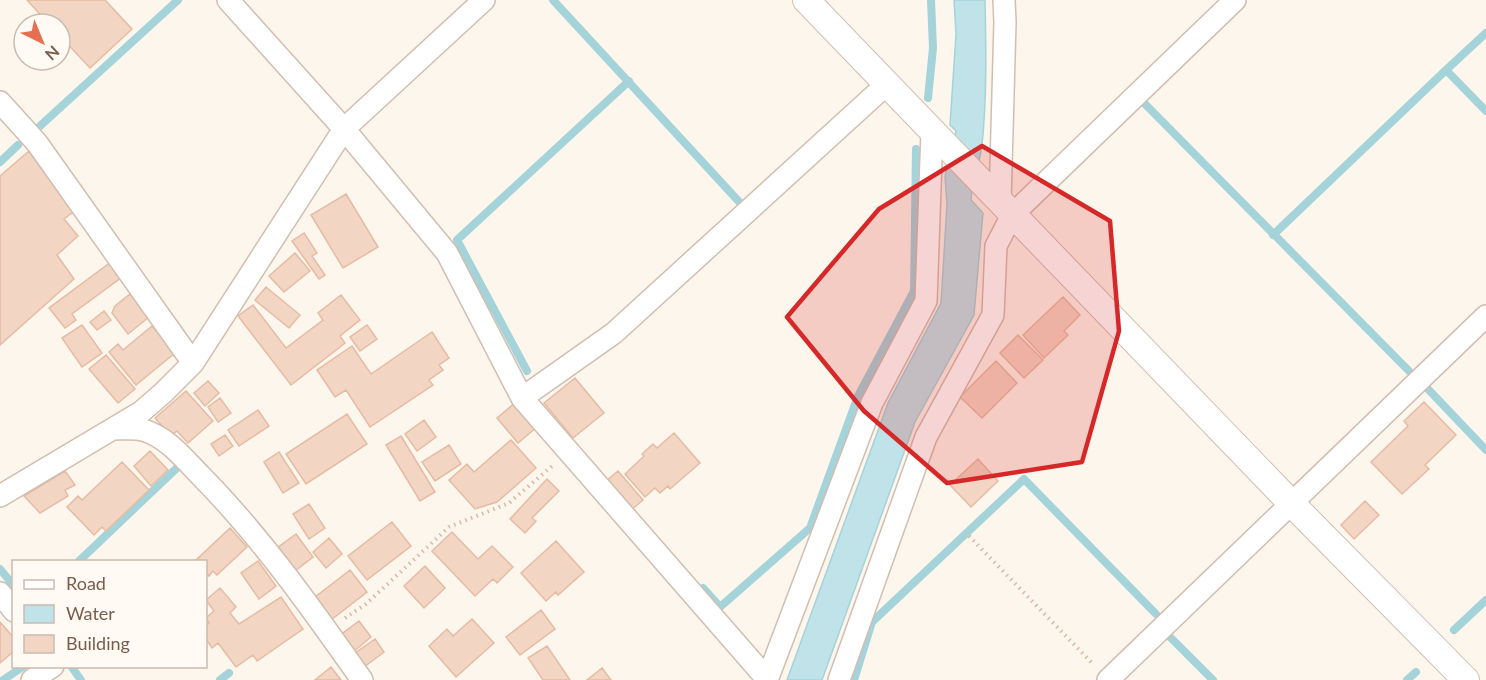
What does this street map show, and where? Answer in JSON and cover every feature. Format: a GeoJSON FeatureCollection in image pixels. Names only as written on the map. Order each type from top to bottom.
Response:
{"type":"FeatureCollection","features":[{"type":"Feature","properties":{"kind":"street"},"geometry":{"type":"LineString","coordinates":[[228,0],[344,129],[447,254],[522,398],[767,680],[872,403],[926,301],[937,136]]}},
{"type":"Feature","properties":{"kind":"street"},"geometry":{"type":"LineString","coordinates":[[0,496],[141,412],[169,388],[193,363],[344,129],[484,0]]}},
{"type":"Feature","properties":{"kind":"street"},"geometry":{"type":"LineString","coordinates":[[806,0],[1291,503],[1466,680]]}},
{"type":"Feature","properties":{"kind":"street"},"geometry":{"type":"LineString","coordinates":[[839,680],[926,437],[993,315],[1000,202],[1004,0]]}},
{"type":"Feature","properties":{"kind":"street"},"geometry":{"type":"LineString","coordinates":[[1000,202],[1235,0]]}},
{"type":"Feature","properties":{"kind":"street"},"geometry":{"type":"LineString","coordinates":[[522,398],[614,333],[887,84]]}},
{"type":"Feature","properties":{"kind":"street"},"geometry":{"type":"LineString","coordinates":[[0,102],[37,143],[193,363]]}},
{"type":"Feature","properties":{"kind":"street"},"geometry":{"type":"LineString","coordinates":[[1104,676],[1291,503],[1486,316]]}},
{"type":"Feature","properties":{"kind":"street"},"geometry":{"type":"LineString","coordinates":[[110,429],[137,429],[154,434],[182,457],[235,510],[363,680]]}},
{"type":"Feature","properties":{"kind":"street"},"geometry":{"type":"LineString","coordinates":[[0,593],[12,608]]}},
{"type":"Feature","properties":{"kind":"street"},"geometry":{"type":"LineString","coordinates":[[32,680],[51,668]]}},
{"type":"Feature","properties":{"kind":"street"},"geometry":{"type":"LineString","coordinates":[[56,668],[65,680]]}},
{"type":"Feature","properties":{"kind":"path"},"geometry":{"type":"LineString","coordinates":[[328,631],[366,604],[449,527],[508,503],[568,451]]}},
{"type":"Feature","properties":{"kind":"path"},"geometry":{"type":"LineString","coordinates":[[969,536],[1104,676]]}},
{"type":"Feature","properties":{"kind":"highlighted area"},"geometry":{"type":"Polygon","coordinates":[[[982,146],[1110,221],[1119,331],[1082,462],[947,483],[864,411],[787,317],[879,209],[982,146]]]}},
{"type":"Feature","properties":{"kind":"water"},"geometry":{"type":"Polygon","coordinates":[[[954,0],[985,0],[984,127],[971,200],[983,213],[974,315],[915,422],[822,680],[787,680],[888,403],[941,303],[947,204],[945,176],[956,131],[950,125],[956,34],[954,0]]]}},
{"type":"Feature","properties":{"kind":"building"},"geometry":{"type":"Polygon","coordinates":[[[27,0],[105,0],[132,29],[90,68],[72,49],[72,12],[38,12],[27,0]]]}},
{"type":"Feature","properties":{"kind":"building"},"geometry":{"type":"Polygon","coordinates":[[[29,151],[73,212],[64,219],[78,236],[57,255],[74,279],[0,345],[0,176],[29,151]]]}},
{"type":"Feature","properties":{"kind":"building"},"geometry":{"type":"Polygon","coordinates":[[[346,194],[378,247],[343,268],[311,215],[346,194]]]}},
{"type":"Feature","properties":{"kind":"building"},"geometry":{"type":"Polygon","coordinates":[[[304,233],[317,253],[312,256],[325,275],[319,279],[292,241],[304,233]]]}},
{"type":"Feature","properties":{"kind":"building"},"geometry":{"type":"Polygon","coordinates":[[[295,253],[310,271],[284,292],[269,276],[295,253]]]}},
{"type":"Feature","properties":{"kind":"building"},"geometry":{"type":"Polygon","coordinates":[[[111,262],[122,277],[72,314],[76,320],[65,328],[49,308],[111,262]]]}},
{"type":"Feature","properties":{"kind":"building"},"geometry":{"type":"Polygon","coordinates":[[[266,287],[300,315],[289,328],[255,300],[266,287]]]}},
{"type":"Feature","properties":{"kind":"building"},"geometry":{"type":"Polygon","coordinates":[[[130,294],[149,317],[128,334],[112,313],[115,306],[130,294]]]}},
{"type":"Feature","properties":{"kind":"building"},"geometry":{"type":"Polygon","coordinates":[[[341,295],[360,320],[340,336],[345,343],[291,385],[238,316],[253,305],[286,348],[323,320],[318,313],[341,295]]]}},
{"type":"Feature","properties":{"kind":"building"},"geometry":{"type":"Polygon","coordinates":[[[1063,297],[1080,315],[1064,331],[1068,335],[1044,358],[1023,335],[1063,297]]]}},
{"type":"Feature","properties":{"kind":"building"},"geometry":{"type":"Polygon","coordinates":[[[104,311],[111,320],[97,330],[90,322],[104,311]]]}},
{"type":"Feature","properties":{"kind":"building"},"geometry":{"type":"Polygon","coordinates":[[[82,325],[102,353],[82,367],[62,338],[82,325]]]}},
{"type":"Feature","properties":{"kind":"building"},"geometry":{"type":"Polygon","coordinates":[[[367,325],[377,339],[360,351],[350,337],[367,325]]]}},
{"type":"Feature","properties":{"kind":"building"},"geometry":{"type":"Polygon","coordinates":[[[152,326],[175,353],[136,385],[109,352],[118,344],[123,350],[152,326]]]}},
{"type":"Feature","properties":{"kind":"building"},"geometry":{"type":"Polygon","coordinates":[[[432,332],[449,358],[439,365],[443,370],[429,380],[433,385],[370,427],[346,390],[335,397],[317,370],[352,346],[371,374],[432,332]]]}},
{"type":"Feature","properties":{"kind":"building"},"geometry":{"type":"Polygon","coordinates":[[[1018,335],[1043,360],[1024,378],[1000,353],[1018,335]]]}},
{"type":"Feature","properties":{"kind":"building"},"geometry":{"type":"Polygon","coordinates":[[[106,355],[135,389],[118,403],[89,369],[106,355]]]}},
{"type":"Feature","properties":{"kind":"building"},"geometry":{"type":"Polygon","coordinates":[[[996,361],[1017,383],[982,418],[960,397],[996,361]]]}},
{"type":"Feature","properties":{"kind":"building"},"geometry":{"type":"Polygon","coordinates":[[[575,378],[604,413],[573,438],[544,403],[575,378]]]}},
{"type":"Feature","properties":{"kind":"building"},"geometry":{"type":"Polygon","coordinates":[[[208,381],[219,393],[205,406],[194,393],[208,381]]]}},
{"type":"Feature","properties":{"kind":"building"},"geometry":{"type":"Polygon","coordinates":[[[186,391],[213,421],[188,443],[177,431],[171,436],[155,418],[186,391]]]}},
{"type":"Feature","properties":{"kind":"building"},"geometry":{"type":"Polygon","coordinates":[[[220,398],[231,413],[218,422],[208,407],[220,398]]]}},
{"type":"Feature","properties":{"kind":"building"},"geometry":{"type":"Polygon","coordinates":[[[516,402],[537,427],[518,443],[497,418],[516,402]]]}},
{"type":"Feature","properties":{"kind":"building"},"geometry":{"type":"Polygon","coordinates":[[[1424,402],[1456,435],[1425,465],[1429,469],[1402,494],[1371,462],[1408,426],[1404,421],[1424,402]]]}},
{"type":"Feature","properties":{"kind":"building"},"geometry":{"type":"Polygon","coordinates":[[[258,410],[269,426],[239,446],[228,430],[258,410]]]}},
{"type":"Feature","properties":{"kind":"building"},"geometry":{"type":"Polygon","coordinates":[[[347,414],[367,444],[306,484],[286,454],[347,414]]]}},
{"type":"Feature","properties":{"kind":"building"},"geometry":{"type":"Polygon","coordinates":[[[424,420],[436,437],[417,451],[405,434],[424,420]]]}},
{"type":"Feature","properties":{"kind":"building"},"geometry":{"type":"Polygon","coordinates":[[[674,433],[700,463],[670,489],[668,486],[660,493],[655,488],[645,497],[625,474],[653,444],[657,448],[674,433]]]}},
{"type":"Feature","properties":{"kind":"building"},"geometry":{"type":"Polygon","coordinates":[[[225,435],[233,446],[219,456],[211,444],[225,435]]]}},
{"type":"Feature","properties":{"kind":"building"},"geometry":{"type":"Polygon","coordinates":[[[401,436],[435,492],[420,501],[386,445],[401,436]]]}},
{"type":"Feature","properties":{"kind":"building"},"geometry":{"type":"Polygon","coordinates":[[[511,440],[536,468],[497,502],[475,509],[449,480],[467,464],[474,472],[511,440]]]}},
{"type":"Feature","properties":{"kind":"building"},"geometry":{"type":"Polygon","coordinates":[[[449,445],[461,464],[435,481],[422,462],[449,445]]]}},
{"type":"Feature","properties":{"kind":"building"},"geometry":{"type":"Polygon","coordinates":[[[150,451],[168,470],[151,486],[134,466],[150,451]]]}},
{"type":"Feature","properties":{"kind":"building"},"geometry":{"type":"Polygon","coordinates":[[[279,452],[299,483],[283,493],[264,462],[279,452]]]}},
{"type":"Feature","properties":{"kind":"building"},"geometry":{"type":"Polygon","coordinates":[[[978,459],[998,481],[971,507],[950,485],[978,459]]]}},
{"type":"Feature","properties":{"kind":"building"},"geometry":{"type":"Polygon","coordinates":[[[122,462],[149,490],[106,531],[102,527],[94,535],[67,507],[78,496],[82,500],[122,462]]]}},
{"type":"Feature","properties":{"kind":"building"},"geometry":{"type":"Polygon","coordinates":[[[65,471],[75,485],[65,490],[68,496],[40,513],[24,496],[65,471]]]}},
{"type":"Feature","properties":{"kind":"building"},"geometry":{"type":"Polygon","coordinates":[[[618,471],[643,500],[631,510],[606,481],[618,471]]]}},
{"type":"Feature","properties":{"kind":"building"},"geometry":{"type":"Polygon","coordinates":[[[547,479],[559,491],[532,518],[536,521],[525,533],[510,519],[547,479]]]}},
{"type":"Feature","properties":{"kind":"building"},"geometry":{"type":"Polygon","coordinates":[[[1365,501],[1379,515],[1354,539],[1341,525],[1365,501]]]}},
{"type":"Feature","properties":{"kind":"building"},"geometry":{"type":"Polygon","coordinates":[[[309,504],[325,528],[309,539],[293,514],[309,504]]]}},
{"type":"Feature","properties":{"kind":"building"},"geometry":{"type":"Polygon","coordinates":[[[392,522],[411,546],[367,580],[348,556],[392,522]]]}},
{"type":"Feature","properties":{"kind":"building"},"geometry":{"type":"Polygon","coordinates":[[[230,528],[247,547],[217,575],[213,571],[209,576],[207,573],[207,560],[196,560],[230,528]]]}},
{"type":"Feature","properties":{"kind":"building"},"geometry":{"type":"Polygon","coordinates":[[[452,532],[478,559],[492,546],[513,567],[497,583],[493,579],[475,596],[432,551],[452,532]]]}},
{"type":"Feature","properties":{"kind":"building"},"geometry":{"type":"Polygon","coordinates":[[[296,534],[313,557],[295,571],[277,548],[296,534]]]}},
{"type":"Feature","properties":{"kind":"building"},"geometry":{"type":"Polygon","coordinates":[[[329,538],[342,554],[326,568],[313,552],[329,538]]]}},
{"type":"Feature","properties":{"kind":"building"},"geometry":{"type":"Polygon","coordinates":[[[556,541],[584,572],[558,595],[556,592],[546,601],[521,573],[556,541]]]}},
{"type":"Feature","properties":{"kind":"building"},"geometry":{"type":"Polygon","coordinates":[[[258,561],[276,586],[259,599],[241,573],[258,561]]]}},
{"type":"Feature","properties":{"kind":"building"},"geometry":{"type":"Polygon","coordinates":[[[425,566],[445,588],[424,608],[404,586],[425,566]]]}},
{"type":"Feature","properties":{"kind":"building"},"geometry":{"type":"Polygon","coordinates":[[[350,570],[367,592],[331,620],[314,598],[350,570]]]}},
{"type":"Feature","properties":{"kind":"building"},"geometry":{"type":"Polygon","coordinates":[[[220,588],[236,607],[230,613],[239,624],[281,597],[303,629],[257,661],[253,655],[236,667],[218,643],[212,648],[207,640],[209,623],[207,617],[214,611],[207,599],[220,588]]]}},
{"type":"Feature","properties":{"kind":"building"},"geometry":{"type":"Polygon","coordinates":[[[541,610],[555,629],[520,655],[506,637],[541,610]]]}},
{"type":"Feature","properties":{"kind":"building"},"geometry":{"type":"Polygon","coordinates":[[[472,619],[494,643],[456,677],[429,646],[447,629],[453,636],[472,619]]]}},
{"type":"Feature","properties":{"kind":"building"},"geometry":{"type":"Polygon","coordinates":[[[359,621],[371,637],[352,653],[339,636],[359,621]]]}},
{"type":"Feature","properties":{"kind":"building"},"geometry":{"type":"Polygon","coordinates":[[[0,622],[12,636],[12,653],[0,663],[0,622]]]}},
{"type":"Feature","properties":{"kind":"building"},"geometry":{"type":"Polygon","coordinates":[[[375,639],[384,652],[364,667],[354,654],[375,639]]]}},
{"type":"Feature","properties":{"kind":"building"},"geometry":{"type":"Polygon","coordinates":[[[547,646],[570,680],[543,680],[528,658],[547,646]]]}},
{"type":"Feature","properties":{"kind":"building"},"geometry":{"type":"Polygon","coordinates":[[[331,667],[341,680],[315,680],[331,667]]]}},
{"type":"Feature","properties":{"kind":"building"},"geometry":{"type":"Polygon","coordinates":[[[602,668],[611,680],[587,680],[602,668]]]}},
{"type":"Feature","properties":{"kind":"waterway"},"geometry":{"type":"LineString","coordinates":[[40,126],[178,0]]}},
{"type":"Feature","properties":{"kind":"waterway"},"geometry":{"type":"LineString","coordinates":[[553,0],[743,206]]}},
{"type":"Feature","properties":{"kind":"waterway"},"geometry":{"type":"LineString","coordinates":[[928,98],[933,48],[931,0]]}},
{"type":"Feature","properties":{"kind":"waterway"},"geometry":{"type":"LineString","coordinates":[[1486,33],[1446,70],[1486,111]]}},
{"type":"Feature","properties":{"kind":"waterway"},"geometry":{"type":"LineString","coordinates":[[1273,235],[1446,70]]}},
{"type":"Feature","properties":{"kind":"waterway"},"geometry":{"type":"LineString","coordinates":[[527,371],[457,240],[629,81]]}},
{"type":"Feature","properties":{"kind":"waterway"},"geometry":{"type":"LineString","coordinates":[[1144,103],[1409,371]]}},
{"type":"Feature","properties":{"kind":"waterway"},"geometry":{"type":"LineString","coordinates":[[0,162],[18,145]]}},
{"type":"Feature","properties":{"kind":"waterway"},"geometry":{"type":"LineString","coordinates":[[703,588],[720,607],[810,528],[858,396],[914,291],[916,149]]}},
{"type":"Feature","properties":{"kind":"waterway"},"geometry":{"type":"LineString","coordinates":[[1427,388],[1486,450]]}},
{"type":"Feature","properties":{"kind":"waterway"},"geometry":{"type":"LineString","coordinates":[[80,560],[180,465]]}},
{"type":"Feature","properties":{"kind":"waterway"},"geometry":{"type":"LineString","coordinates":[[854,680],[872,622],[1024,479],[1156,614]]}},
{"type":"Feature","properties":{"kind":"waterway"},"geometry":{"type":"LineString","coordinates":[[0,569],[12,584]]}},
{"type":"Feature","properties":{"kind":"waterway"},"geometry":{"type":"LineString","coordinates":[[1454,630],[1486,600]]}},
{"type":"Feature","properties":{"kind":"waterway"},"geometry":{"type":"LineString","coordinates":[[1170,637],[1213,680]]}},
{"type":"Feature","properties":{"kind":"waterway"},"geometry":{"type":"LineString","coordinates":[[3,680],[21,668]]}},
{"type":"Feature","properties":{"kind":"waterway"},"geometry":{"type":"LineString","coordinates":[[72,668],[81,680]]}},
{"type":"Feature","properties":{"kind":"waterway"},"geometry":{"type":"LineString","coordinates":[[1407,680],[1416,672]]}},
{"type":"Feature","properties":{"kind":"waterway"},"geometry":{"type":"LineString","coordinates":[[220,680],[229,673]]}}]}
